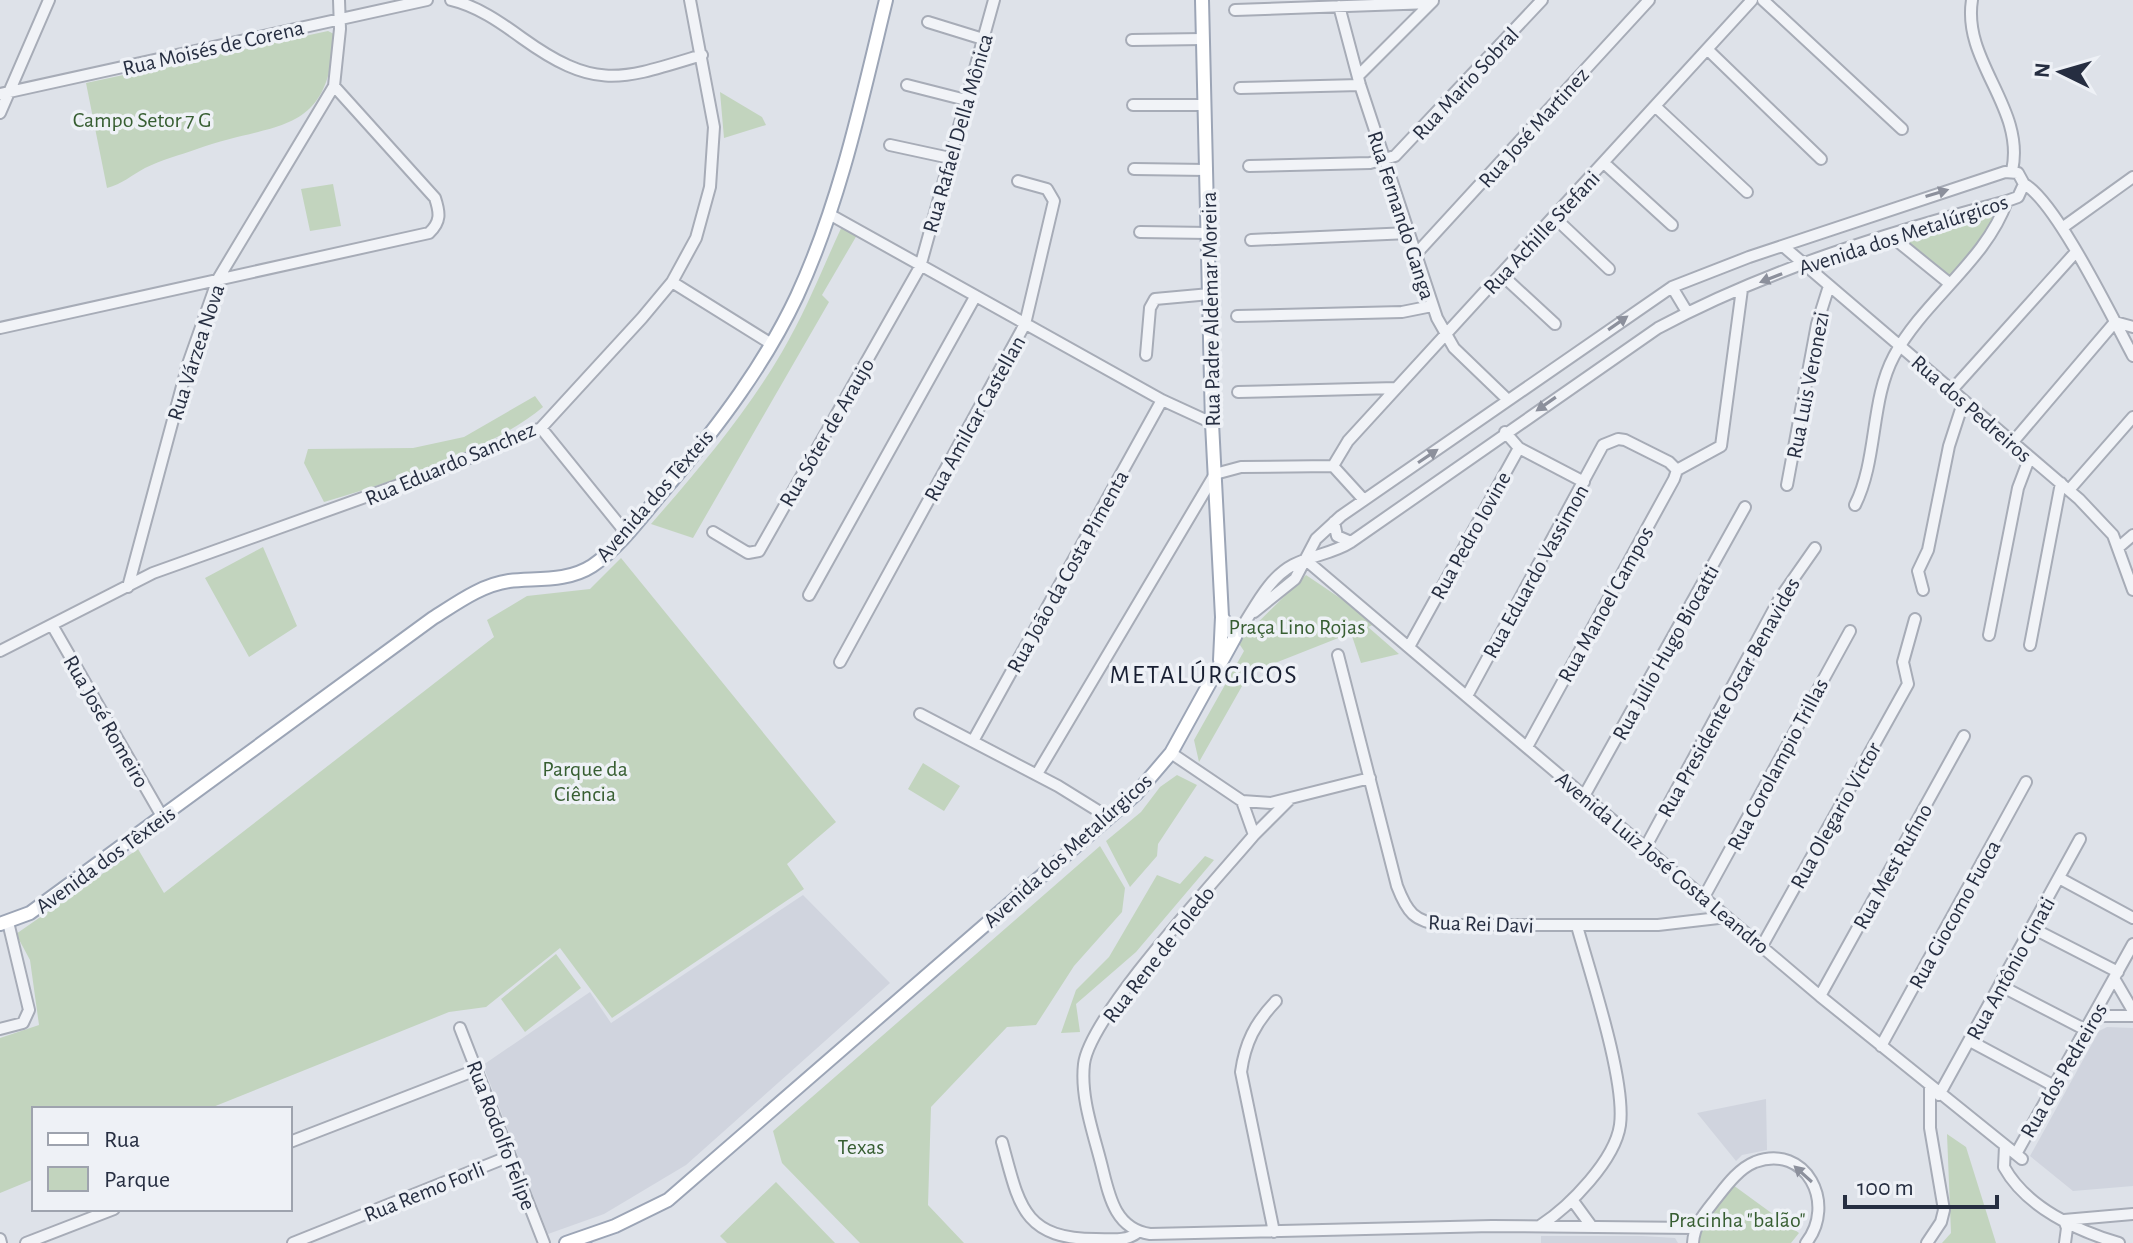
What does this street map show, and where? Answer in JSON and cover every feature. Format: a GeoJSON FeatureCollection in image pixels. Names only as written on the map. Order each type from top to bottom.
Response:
{"type":"FeatureCollection","features":[{"type":"Feature","properties":{"kind":"main road","name":"Avenida dos Têxteis"},"geometry":{"type":"LineString","coordinates":[[4,923],[30,913],[454,604],[475,591],[509,581],[575,574],[594,565],[626,533],[746,386],[795,300],[829,214],[886,0]]}},
{"type":"Feature","properties":{"kind":"main road","name":"Rua Padre Aldemar Moreira"},"geometry":{"type":"LineString","coordinates":[[1202,0],[1212,423],[1222,617],[1220,663]]}},
{"type":"Feature","properties":{"kind":"main road"},"geometry":{"type":"LineString","coordinates":[[1222,617],[1235,637]]}},
{"type":"Feature","properties":{"kind":"main road","name":"Avenida dos Metalúrgicos"},"geometry":{"type":"LineString","coordinates":[[566,1243],[615,1226],[668,1200],[1136,794],[1171,753],[1235,637]]}},
{"type":"Feature","properties":{"kind":"street"},"geometry":{"type":"LineString","coordinates":[[0,113],[3,93],[49,0]]}},
{"type":"Feature","properties":{"kind":"street","name":"Rua Várzea Nova"},"geometry":{"type":"LineString","coordinates":[[128,587],[188,364],[218,279],[334,86],[339,0]]}},
{"type":"Feature","properties":{"kind":"street","name":"Rua Moisés de Corena"},"geometry":{"type":"LineString","coordinates":[[3,93],[427,0]]}},
{"type":"Feature","properties":{"kind":"street"},"geometry":{"type":"LineString","coordinates":[[451,0],[466,3],[565,66],[587,75],[623,78],[702,55]]}},
{"type":"Feature","properties":{"kind":"street","name":"Rua Eduardo Sanchez"},"geometry":{"type":"LineString","coordinates":[[0,651],[194,558],[435,472],[541,428],[672,282],[696,238],[710,187],[714,127],[690,0]]}},
{"type":"Feature","properties":{"kind":"street","name":"Rua Rafael Della Mônica"},"geometry":{"type":"LineString","coordinates":[[920,267],[994,0]]}},
{"type":"Feature","properties":{"kind":"street","name":"Rua Mario Sobral"},"geometry":{"type":"LineString","coordinates":[[1385,161],[1407,147],[1542,0]]}},
{"type":"Feature","properties":{"kind":"street","name":"Rua José Martinez"},"geometry":{"type":"LineString","coordinates":[[1416,254],[1649,0]]}},
{"type":"Feature","properties":{"kind":"street","name":"Rua Achille Stefani"},"geometry":{"type":"LineString","coordinates":[[1333,466],[1342,449],[1396,388],[1752,0]]}},
{"type":"Feature","properties":{"kind":"street"},"geometry":{"type":"LineString","coordinates":[[1763,0],[1902,129]]}},
{"type":"Feature","properties":{"kind":"street"},"geometry":{"type":"LineString","coordinates":[[1972,0],[1970,22],[1975,47],[1997,87],[2015,156],[2012,171]]}},
{"type":"Feature","properties":{"kind":"street"},"geometry":{"type":"LineString","coordinates":[[1235,10],[1432,1]]}},
{"type":"Feature","properties":{"kind":"street"},"geometry":{"type":"LineString","coordinates":[[1240,88],[1359,80],[1432,1]]}},
{"type":"Feature","properties":{"kind":"street","name":"Rua Fernando Ganga"},"geometry":{"type":"LineString","coordinates":[[1339,6],[1359,80],[1432,306],[1454,348],[1508,400]]}},
{"type":"Feature","properties":{"kind":"street"},"geometry":{"type":"LineString","coordinates":[[928,22],[983,39]]}},
{"type":"Feature","properties":{"kind":"street"},"geometry":{"type":"LineString","coordinates":[[1132,40],[1203,39]]}},
{"type":"Feature","properties":{"kind":"street"},"geometry":{"type":"LineString","coordinates":[[1708,50],[1821,159]]}},
{"type":"Feature","properties":{"kind":"street"},"geometry":{"type":"LineString","coordinates":[[907,85],[966,100]]}},
{"type":"Feature","properties":{"kind":"street"},"geometry":{"type":"LineString","coordinates":[[0,328],[429,233],[436,226],[440,213],[435,198],[334,86]]}},
{"type":"Feature","properties":{"kind":"street"},"geometry":{"type":"LineString","coordinates":[[1133,105],[1205,105]]}},
{"type":"Feature","properties":{"kind":"street"},"geometry":{"type":"LineString","coordinates":[[1656,107],[1747,192]]}},
{"type":"Feature","properties":{"kind":"street"},"geometry":{"type":"LineString","coordinates":[[890,145],[950,158]]}},
{"type":"Feature","properties":{"kind":"street"},"geometry":{"type":"LineString","coordinates":[[1249,166],[1385,161]]}},
{"type":"Feature","properties":{"kind":"street"},"geometry":{"type":"LineString","coordinates":[[1604,163],[1672,225]]}},
{"type":"Feature","properties":{"kind":"street"},"geometry":{"type":"LineString","coordinates":[[1134,169],[1207,170]]}},
{"type":"Feature","properties":{"kind":"street","name":"Avenida dos Metalúrgicos"},"geometry":{"type":"LineString","coordinates":[[1235,637],[1252,613],[1295,579],[1316,539],[1334,522],[1672,287],[1708,271],[1918,199],[2012,171],[2018,173],[2024,184],[2018,197],[1804,266],[1687,312],[1505,432],[1351,542],[1330,554],[1307,561]]}},
{"type":"Feature","properties":{"kind":"street"},"geometry":{"type":"LineString","coordinates":[[2062,228],[2133,177]]}},
{"type":"Feature","properties":{"kind":"street","name":"Rua Amilcar Castellan"},"geometry":{"type":"LineString","coordinates":[[840,662],[1025,324],[1054,201],[1047,189],[1018,181]]}},
{"type":"Feature","properties":{"kind":"street"},"geometry":{"type":"LineString","coordinates":[[2024,184],[2041,196],[2062,228],[2133,356]]}},
{"type":"Feature","properties":{"kind":"street"},"geometry":{"type":"LineString","coordinates":[[1855,505],[1863,488],[1885,380],[1900,346],[1995,225],[2007,201]]}},
{"type":"Feature","properties":{"kind":"street"},"geometry":{"type":"LineString","coordinates":[[829,214],[1162,400],[1212,423]]}},
{"type":"Feature","properties":{"kind":"street"},"geometry":{"type":"LineString","coordinates":[[1555,218],[1609,269]]}},
{"type":"Feature","properties":{"kind":"street"},"geometry":{"type":"LineString","coordinates":[[1140,232],[1209,233]]}},
{"type":"Feature","properties":{"kind":"street"},"geometry":{"type":"LineString","coordinates":[[1251,240],[1369,238],[1409,233]]}},
{"type":"Feature","properties":{"kind":"street"},"geometry":{"type":"LineString","coordinates":[[1891,236],[1949,283]]}},
{"type":"Feature","properties":{"kind":"street","name":"Rua dos Pedreiros"},"geometry":{"type":"LineString","coordinates":[[1783,246],[1963,403],[2065,487],[2113,535],[2133,590]]}},
{"type":"Feature","properties":{"kind":"street"},"geometry":{"type":"LineString","coordinates":[[1951,391],[2075,253]]}},
{"type":"Feature","properties":{"kind":"street","name":"Rua Sóter de Araujo"},"geometry":{"type":"LineString","coordinates":[[713,532],[748,553],[759,551],[920,267]]}},
{"type":"Feature","properties":{"kind":"street"},"geometry":{"type":"LineString","coordinates":[[1502,275],[1555,324]]}},
{"type":"Feature","properties":{"kind":"street"},"geometry":{"type":"LineString","coordinates":[[672,282],[770,343]]}},
{"type":"Feature","properties":{"kind":"street","name":"Rua Luis Veronezi"},"geometry":{"type":"LineString","coordinates":[[1787,485],[1817,324],[1829,286]]}},
{"type":"Feature","properties":{"kind":"street"},"geometry":{"type":"LineString","coordinates":[[1672,287],[1687,312]]}},
{"type":"Feature","properties":{"kind":"street"},"geometry":{"type":"LineString","coordinates":[[1673,466],[1719,449],[1742,289]]}},
{"type":"Feature","properties":{"kind":"street"},"geometry":{"type":"LineString","coordinates":[[1146,355],[1150,308],[1155,299],[1210,294]]}},
{"type":"Feature","properties":{"kind":"street"},"geometry":{"type":"LineString","coordinates":[[809,595],[975,297]]}},
{"type":"Feature","properties":{"kind":"street"},"geometry":{"type":"LineString","coordinates":[[1237,316],[1402,312],[1432,306]]}},
{"type":"Feature","properties":{"kind":"street"},"geometry":{"type":"LineString","coordinates":[[2115,322],[2133,327]]}},
{"type":"Feature","properties":{"kind":"street"},"geometry":{"type":"LineString","coordinates":[[2012,443],[2115,322]]}},
{"type":"Feature","properties":{"kind":"street"},"geometry":{"type":"LineString","coordinates":[[1238,392],[1396,388]]}},
{"type":"Feature","properties":{"kind":"street","name":"Rua João da Costa Pimenta"},"geometry":{"type":"LineString","coordinates":[[973,741],[1162,400]]}},
{"type":"Feature","properties":{"kind":"street"},"geometry":{"type":"LineString","coordinates":[[1923,590],[1918,571],[1928,550],[1949,446],[1963,403]]}},
{"type":"Feature","properties":{"kind":"street"},"geometry":{"type":"LineString","coordinates":[[2030,645],[2065,487],[2133,417]]}},
{"type":"Feature","properties":{"kind":"street"},"geometry":{"type":"LineString","coordinates":[[541,428],[626,533]]}},
{"type":"Feature","properties":{"kind":"street"},"geometry":{"type":"LineString","coordinates":[[1505,432],[1519,448]]}},
{"type":"Feature","properties":{"kind":"street","name":"Rua Eduardo Vassimon"},"geometry":{"type":"LineString","coordinates":[[1467,696],[1603,445],[1618,439],[1625,440],[1673,466]]}},
{"type":"Feature","properties":{"kind":"street","name":"Rua Pedro Iovine"},"geometry":{"type":"LineString","coordinates":[[1410,645],[1519,448],[1584,482]]}},
{"type":"Feature","properties":{"kind":"street"},"geometry":{"type":"LineString","coordinates":[[1989,635],[2018,488],[2029,459]]}},
{"type":"Feature","properties":{"kind":"street"},"geometry":{"type":"LineString","coordinates":[[1037,774],[1215,474],[1241,467],[1333,466],[1364,500]]}},
{"type":"Feature","properties":{"kind":"street","name":"Rua Manoel Campos"},"geometry":{"type":"LineString","coordinates":[[1527,747],[1673,466]]}},
{"type":"Feature","properties":{"kind":"street","name":"Rua Julio Hugo Biocatti"},"geometry":{"type":"LineString","coordinates":[[1584,796],[1745,507]]}},
{"type":"Feature","properties":{"kind":"street"},"geometry":{"type":"LineString","coordinates":[[1334,522],[1340,540],[1351,542]]}},
{"type":"Feature","properties":{"kind":"street"},"geometry":{"type":"LineString","coordinates":[[2119,547],[2133,535]]}},
{"type":"Feature","properties":{"kind":"street","name":"Rua Presidente Oscar Benavides"},"geometry":{"type":"LineString","coordinates":[[1645,848],[1780,598],[1815,548]]}},
{"type":"Feature","properties":{"kind":"street","name":"Avenida Luiz José Costa Leandro"},"geometry":{"type":"LineString","coordinates":[[1307,561],[1410,645],[1934,1092],[2019,1156]]}},
{"type":"Feature","properties":{"kind":"street","name":"Rua Olegario Victor"},"geometry":{"type":"LineString","coordinates":[[1762,946],[1908,684],[1903,662],[1915,619]]}},
{"type":"Feature","properties":{"kind":"street","name":"Rua José Romeiro"},"geometry":{"type":"LineString","coordinates":[[52,625],[163,818]]}},
{"type":"Feature","properties":{"kind":"street","name":"Rua Corolampio Trillas"},"geometry":{"type":"LineString","coordinates":[[1704,897],[1850,631]]}},
{"type":"Feature","properties":{"kind":"street","name":"Rua Rei Davi"},"geometry":{"type":"LineString","coordinates":[[1338,655],[1397,886],[1405,907],[1418,921],[1443,925],[1658,925],[1727,917]]}},
{"type":"Feature","properties":{"kind":"street"},"geometry":{"type":"LineString","coordinates":[[920,714],[1037,774],[1108,817]]}},
{"type":"Feature","properties":{"kind":"street","name":"Rua Mest Rufino"},"geometry":{"type":"LineString","coordinates":[[1820,996],[1964,736]]}},
{"type":"Feature","properties":{"kind":"street"},"geometry":{"type":"LineString","coordinates":[[1171,753],[1242,801],[1290,799],[1370,778]]}},
{"type":"Feature","properties":{"kind":"street","name":"Rua Giocomo Fuoca"},"geometry":{"type":"LineString","coordinates":[[1881,1046],[2026,782]]}},
{"type":"Feature","properties":{"kind":"street","name":"Rua Rene de Toledo"},"geometry":{"type":"LineString","coordinates":[[1138,1232],[1128,1227],[1116,1213],[1110,1197],[1084,1088],[1084,1062],[1091,1040],[1122,994],[1254,835],[1290,799]]}},
{"type":"Feature","properties":{"kind":"street"},"geometry":{"type":"LineString","coordinates":[[1242,801],[1254,835]]}},
{"type":"Feature","properties":{"kind":"street","name":"Rua Antônio Cinati"},"geometry":{"type":"LineString","coordinates":[[1934,1092],[1970,1041],[2080,839]]}},
{"type":"Feature","properties":{"kind":"street"},"geometry":{"type":"LineString","coordinates":[[2059,878],[2133,918]]}},
{"type":"Feature","properties":{"kind":"street"},"geometry":{"type":"LineString","coordinates":[[0,1029],[23,1023],[29,1010],[4,923]]}},
{"type":"Feature","properties":{"kind":"street"},"geometry":{"type":"LineString","coordinates":[[1540,1226],[1573,1201],[1611,1148],[1620,1125],[1605,1031],[1577,926]]}},
{"type":"Feature","properties":{"kind":"street"},"geometry":{"type":"LineString","coordinates":[[2032,928],[2117,976],[2133,1014],[2093,1016]]}},
{"type":"Feature","properties":{"kind":"street","name":"Rua dos Pedreiros"},"geometry":{"type":"LineString","coordinates":[[2019,1156],[2133,944]]}},
{"type":"Feature","properties":{"kind":"street"},"geometry":{"type":"LineString","coordinates":[[2001,986],[2086,1030]]}},
{"type":"Feature","properties":{"kind":"street"},"geometry":{"type":"LineString","coordinates":[[1274,1232],[1241,1072],[1244,1050],[1252,1030],[1276,1001]]}},
{"type":"Feature","properties":{"kind":"street","name":"Rua Rodolfo Felipe"},"geometry":{"type":"LineString","coordinates":[[460,1028],[544,1243]]}},
{"type":"Feature","properties":{"kind":"street"},"geometry":{"type":"LineString","coordinates":[[1970,1041],[2056,1087]]}},
{"type":"Feature","properties":{"kind":"street"},"geometry":{"type":"LineString","coordinates":[[292,1141],[476,1070]]}},
{"type":"Feature","properties":{"kind":"street"},"geometry":{"type":"LineString","coordinates":[[1927,1243],[1941,1222],[1944,1210],[1930,1128],[1934,1092]]}},
{"type":"Feature","properties":{"kind":"street"},"geometry":{"type":"LineString","coordinates":[[1002,1142],[1023,1210],[1034,1224],[1066,1238],[1125,1239],[1138,1232],[1540,1226],[1694,1228]]}},
{"type":"Feature","properties":{"kind":"street"},"geometry":{"type":"LineString","coordinates":[[2005,1146],[2002,1160],[2010,1179],[2044,1209],[2119,1243]]}},
{"type":"Feature","properties":{"kind":"street","name":"Rua Remo Forli"},"geometry":{"type":"LineString","coordinates":[[293,1243],[510,1156]]}},
{"type":"Feature","properties":{"kind":"street"},"geometry":{"type":"LineString","coordinates":[[1693,1243],[1694,1228],[1741,1171],[1753,1163],[1772,1159],[1805,1172],[1817,1188],[1818,1217],[1806,1243]]}},
{"type":"Feature","properties":{"kind":"street"},"geometry":{"type":"LineString","coordinates":[[1573,1201],[1592,1227]]}},
{"type":"Feature","properties":{"kind":"street"},"geometry":{"type":"LineString","coordinates":[[26,1243],[109,1211]]}},
{"type":"Feature","properties":{"kind":"street"},"geometry":{"type":"LineString","coordinates":[[2064,1220],[2133,1214]]}},
{"type":"Feature","properties":{"kind":"street"},"geometry":{"type":"LineString","coordinates":[[2064,1220],[2067,1228],[2065,1243]]}},
{"type":"Feature","properties":{"kind":"shaded area"},"geometry":{"type":"Polygon","coordinates":[[[803,895],[890,983],[686,1165],[604,1214],[548,1234],[483,1065],[590,992],[611,1023],[803,895]]]}},
{"type":"Feature","properties":{"kind":"shaded area"},"geometry":{"type":"Polygon","coordinates":[[[2107,1027],[2133,1028],[2133,1186],[2073,1191],[2030,1156],[2099,1031],[2107,1027]]]}},
{"type":"Feature","properties":{"kind":"shaded area"},"geometry":{"type":"Polygon","coordinates":[[[1766,1099],[1767,1150],[1742,1155],[1736,1161],[1697,1113],[1766,1099]]]}},
{"type":"Feature","properties":{"kind":"shaded area"},"geometry":{"type":"Polygon","coordinates":[[[1541,1236],[1642,1236],[1675,1238],[1678,1243],[1541,1243],[1541,1236]]]}},
{"type":"Feature","properties":{"kind":"green space","name":"Campo Setor 7 G"},"geometry":{"type":"Polygon","coordinates":[[[328,31],[334,34],[330,68],[322,92],[309,109],[273,128],[157,162],[107,188],[86,83],[328,31]]]}},
{"type":"Feature","properties":{"kind":"green space"},"geometry":{"type":"Polygon","coordinates":[[[720,92],[762,117],[766,125],[724,138],[720,92]]]}},
{"type":"Feature","properties":{"kind":"green space"},"geometry":{"type":"Polygon","coordinates":[[[333,184],[341,226],[310,231],[301,189],[333,184]]]}},
{"type":"Feature","properties":{"kind":"green space"},"geometry":{"type":"Polygon","coordinates":[[[1993,211],[1997,219],[1949,280],[1905,242],[1993,211]]]}},
{"type":"Feature","properties":{"kind":"green space"},"geometry":{"type":"Polygon","coordinates":[[[843,224],[857,235],[822,295],[829,302],[693,538],[651,524],[720,441],[768,375],[799,321],[843,224]]]}},
{"type":"Feature","properties":{"kind":"green space"},"geometry":{"type":"Polygon","coordinates":[[[535,396],[543,407],[496,437],[439,464],[324,502],[304,463],[308,449],[413,448],[464,437],[535,396]]]}},
{"type":"Feature","properties":{"kind":"green space"},"geometry":{"type":"Polygon","coordinates":[[[263,547],[297,626],[249,657],[205,578],[263,547]]]}},
{"type":"Feature","properties":{"kind":"green space","name":"Parque da Ciência"},"geometry":{"type":"Polygon","coordinates":[[[621,558],[836,822],[787,864],[804,889],[612,1018],[560,948],[486,1007],[449,1012],[213,1107],[32,1107],[32,1180],[0,1193],[0,1038],[39,1025],[30,960],[16,934],[138,849],[164,893],[494,637],[487,620],[527,596],[590,589],[621,558]]]}},
{"type":"Feature","properties":{"kind":"green space","name":"Praça Lino Rojas"},"geometry":{"type":"Polygon","coordinates":[[[1306,575],[1377,623],[1368,627],[1399,654],[1361,663],[1351,633],[1257,670],[1254,665],[1199,762],[1194,740],[1244,651],[1238,642],[1306,575]]]}},
{"type":"Feature","properties":{"kind":"green space"},"geometry":{"type":"Polygon","coordinates":[[[923,763],[960,786],[944,811],[908,789],[923,763]]]}},
{"type":"Feature","properties":{"kind":"green space"},"geometry":{"type":"Polygon","coordinates":[[[1177,775],[1197,785],[1158,844],[1157,856],[1130,887],[1106,841],[1141,812],[1160,787],[1177,775]]]}},
{"type":"Feature","properties":{"kind":"green space","name":"Texas"},"geometry":{"type":"Polygon","coordinates":[[[1100,846],[1125,888],[1122,912],[1074,966],[1036,1025],[1007,1027],[931,1107],[928,1205],[964,1243],[860,1243],[782,1163],[773,1131],[1100,846]]]}},
{"type":"Feature","properties":{"kind":"green space"},"geometry":{"type":"Polygon","coordinates":[[[1205,856],[1214,860],[1136,952],[1076,1004],[1080,1032],[1061,1033],[1076,990],[1109,957],[1157,875],[1180,884],[1205,856]]]}},
{"type":"Feature","properties":{"kind":"green space"},"geometry":{"type":"Polygon","coordinates":[[[556,954],[581,988],[525,1032],[501,999],[556,954]]]}},
{"type":"Feature","properties":{"kind":"green space"},"geometry":{"type":"Polygon","coordinates":[[[1947,1134],[1966,1147],[1996,1243],[1942,1243],[1951,1233],[1947,1134]]]}},
{"type":"Feature","properties":{"kind":"green space"},"geometry":{"type":"Polygon","coordinates":[[[776,1182],[835,1243],[727,1243],[720,1236],[776,1182]]]}},
{"type":"Feature","properties":{"kind":"green space","name":"Pracinha \"balão\""},"geometry":{"type":"Polygon","coordinates":[[[1733,1185],[1799,1233],[1791,1243],[1697,1243],[1699,1228],[1733,1185]]]}},
{"type":"Feature","properties":{"kind":"district","name":"METALÚRGICOS"},"geometry":{"type":"Point","coordinates":[1204,674]}}]}
